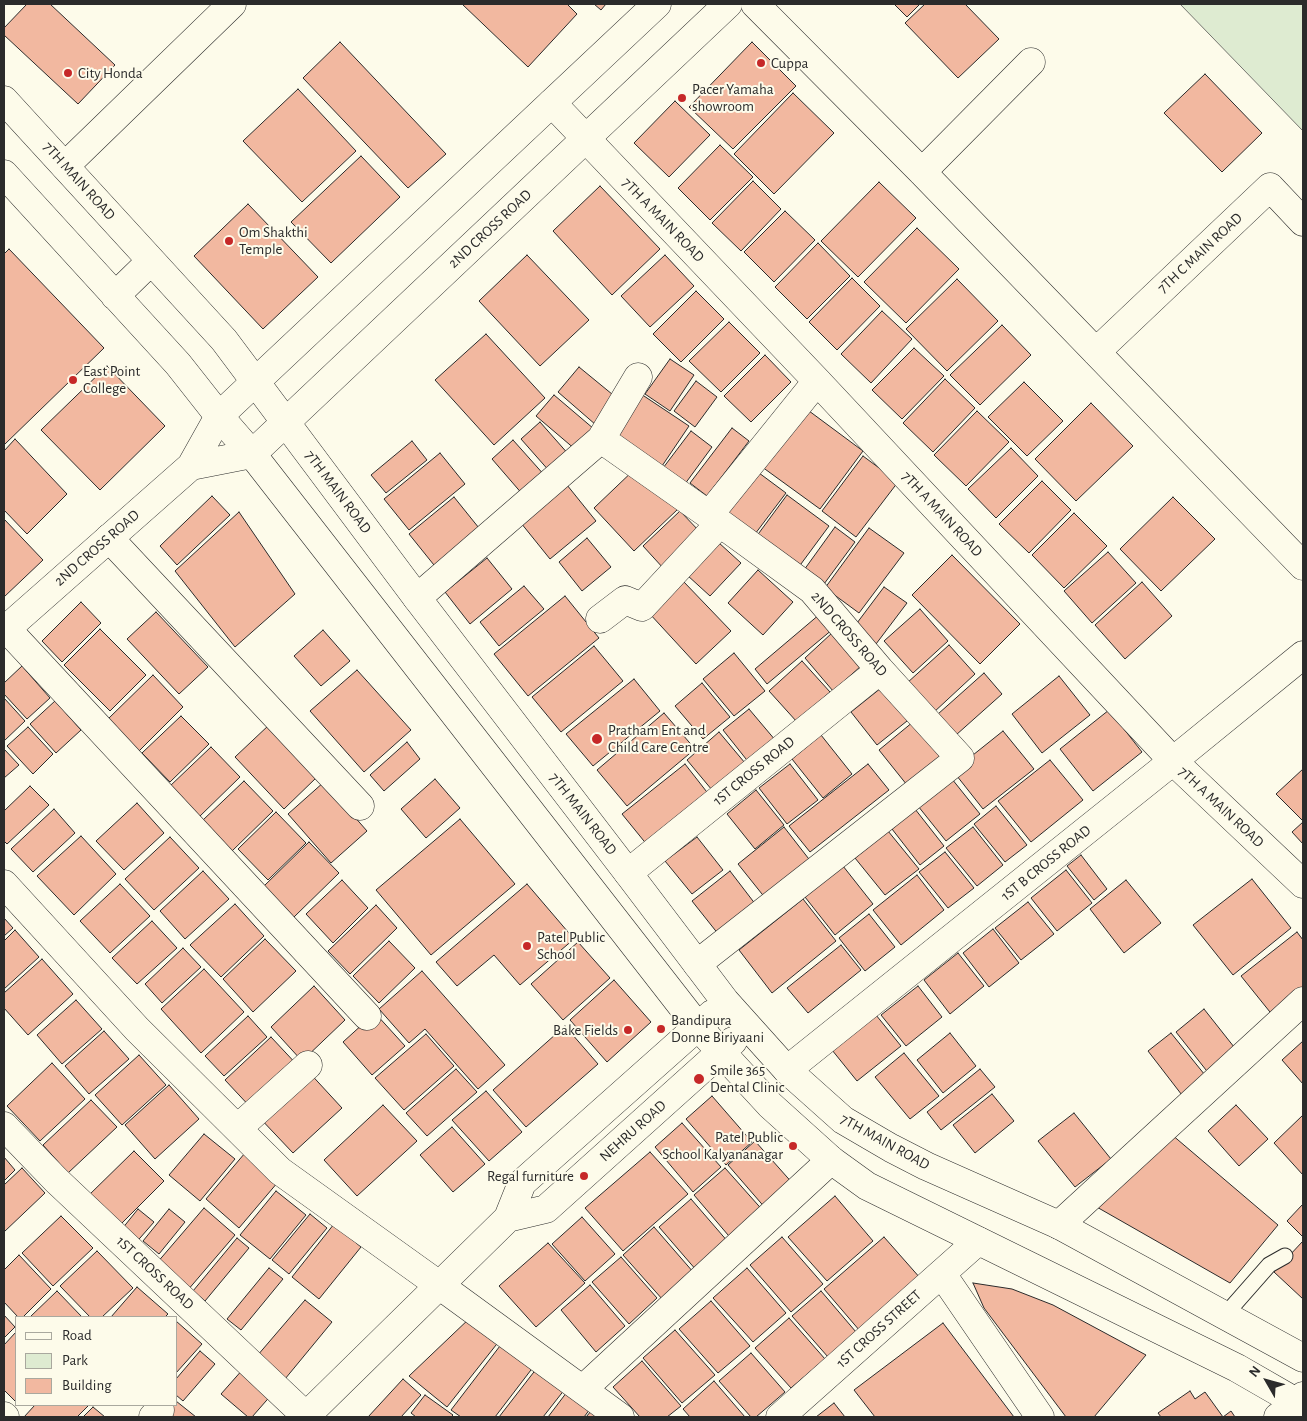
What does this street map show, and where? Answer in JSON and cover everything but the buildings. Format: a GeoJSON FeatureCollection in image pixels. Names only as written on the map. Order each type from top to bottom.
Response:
{"type":"FeatureCollection","features":[{"type":"Feature","properties":{"kind":"street"},"geometry":{"type":"LineString","coordinates":[[64,166],[232,4]]}},
{"type":"Feature","properties":{"kind":"street"},"geometry":{"type":"LineString","coordinates":[[191,466],[219,416],[657,4]]}},
{"type":"Feature","properties":{"kind":"street","name":"2ND CROSS ROAD"},"geometry":{"type":"LineString","coordinates":[[252,454],[728,4]]}},
{"type":"Feature","properties":{"kind":"street"},"geometry":{"type":"LineString","coordinates":[[755,4],[922,172],[1303,566]]}},
{"type":"Feature","properties":{"kind":"street"},"geometry":{"type":"LineString","coordinates":[[922,172],[1031,62]]}},
{"type":"Feature","properties":{"kind":"street","name":"7TH MAIN ROAD"},"geometry":{"type":"LineString","coordinates":[[4,100],[224,340],[417,598],[697,964],[725,1000],[787,1070],[843,1120],[891,1148],[926,1166],[1059,1225],[1302,1355]]}},
{"type":"Feature","properties":{"kind":"street","name":"7TH A MAIN ROAD"},"geometry":{"type":"LineString","coordinates":[[552,102],[585,139],[817,381],[1173,762],[1303,884]]}},
{"type":"Feature","properties":{"kind":"street"},"geometry":{"type":"LineString","coordinates":[[4,174],[178,364],[252,454],[699,1028],[770,1105],[831,1160],[867,1186],[1237,1368],[1295,1406]]}},
{"type":"Feature","properties":{"kind":"street","name":"7TH C MAIN ROAD"},"geometry":{"type":"LineString","coordinates":[[1096,352],[1270,187],[1303,222]]}},
{"type":"Feature","properties":{"kind":"street"},"geometry":{"type":"LineString","coordinates":[[115,296],[151,261]]}},
{"type":"Feature","properties":{"kind":"street"},"geometry":{"type":"LineString","coordinates":[[417,598],[601,439],[638,377]]}},
{"type":"Feature","properties":{"kind":"street"},"geometry":{"type":"LineString","coordinates":[[600,619],[625,600],[642,607],[715,519],[817,381]]}},
{"type":"Feature","properties":{"kind":"street","name":"2ND CROSS ROAD"},"geometry":{"type":"LineString","coordinates":[[601,439],[812,590],[880,670],[960,758],[697,964]]}},
{"type":"Feature","properties":{"kind":"street"},"geometry":{"type":"LineString","coordinates":[[191,466],[252,454]]}},
{"type":"Feature","properties":{"kind":"street","name":"2ND CROSS ROAD"},"geometry":{"type":"LineString","coordinates":[[5,628],[191,466]]}},
{"type":"Feature","properties":{"kind":"street"},"geometry":{"type":"LineString","coordinates":[[109,538],[360,806]]}},
{"type":"Feature","properties":{"kind":"street"},"geometry":{"type":"LineString","coordinates":[[5,628],[367,1016]]}},
{"type":"Feature","properties":{"kind":"street","name":"1ST B CROSS ROAD"},"geometry":{"type":"LineString","coordinates":[[787,1070],[1173,762],[1303,655]]}},
{"type":"Feature","properties":{"kind":"street","name":"1ST CROSS ROAD"},"geometry":{"type":"LineString","coordinates":[[628,872],[880,670]]}},
{"type":"Feature","properties":{"kind":"street"},"geometry":{"type":"LineString","coordinates":[[4,884],[136,1029],[280,1171],[620,1417]]}},
{"type":"Feature","properties":{"kind":"street"},"geometry":{"type":"LineString","coordinates":[[306,1417],[508,1218],[522,1183],[699,1028],[725,1000]]}},
{"type":"Feature","properties":{"kind":"street"},"geometry":{"type":"LineString","coordinates":[[1059,1225],[1303,1001]]}},
{"type":"Feature","properties":{"kind":"street","name":"NEHRU ROAD"},"geometry":{"type":"LineString","coordinates":[[508,1218],[546,1209],[749,1027]]}},
{"type":"Feature","properties":{"kind":"street"},"geometry":{"type":"LineString","coordinates":[[238,1128],[308,1064]]}},
{"type":"Feature","properties":{"kind":"street","name":"1ST CROSS ROAD"},"geometry":{"type":"LineString","coordinates":[[4,1126],[56,1180],[306,1417]]}},
{"type":"Feature","properties":{"kind":"street"},"geometry":{"type":"LineString","coordinates":[[583,1389],[831,1160]]}},
{"type":"Feature","properties":{"kind":"street","name":"1ST CROSS STREET"},"geometry":{"type":"LineString","coordinates":[[780,1417],[978,1241]]}},
{"type":"Feature","properties":{"kind":"street"},"geometry":{"type":"LineString","coordinates":[[942,1274],[1040,1417]]}},
{"type":"Feature","properties":{"kind":"lane"},"geometry":{"type":"LineString","coordinates":[[1225,1315],[1269,1265],[1285,1256]]}},
{"type":"Feature","properties":{"kind":"green space"},"geometry":{"type":"Polygon","coordinates":[[[1180,4],[1303,4],[1303,131],[1180,4]]]}},
{"type":"Feature","properties":{"kind":"place","name":"Cuppa"},"geometry":{"type":"Point","coordinates":[761,63]}},
{"type":"Feature","properties":{"kind":"place","name":"City Honda"},"geometry":{"type":"Point","coordinates":[68,73]}},
{"type":"Feature","properties":{"kind":"place","name":"Pacer Yamaha showroom"},"geometry":{"type":"Point","coordinates":[682,98]}},
{"type":"Feature","properties":{"kind":"place","name":"Om Shakthi Temple"},"geometry":{"type":"Point","coordinates":[229,241]}},
{"type":"Feature","properties":{"kind":"place","name":"East Point College"},"geometry":{"type":"Point","coordinates":[73,380]}},
{"type":"Feature","properties":{"kind":"place","name":"Pratham Ent and Child Care Centre"},"geometry":{"type":"Point","coordinates":[597,739]}},
{"type":"Feature","properties":{"kind":"place","name":"Patel Public School"},"geometry":{"type":"Point","coordinates":[527,946]}},
{"type":"Feature","properties":{"kind":"place","name":"Bandipura Donne Biriyaani"},"geometry":{"type":"Point","coordinates":[661,1029]}},
{"type":"Feature","properties":{"kind":"place","name":"Bake Fields"},"geometry":{"type":"Point","coordinates":[628,1030]}},
{"type":"Feature","properties":{"kind":"place","name":"Smile 365 Dental Clinic"},"geometry":{"type":"Point","coordinates":[699,1079]}},
{"type":"Feature","properties":{"kind":"place","name":"Patel Public School Kalyananagar"},"geometry":{"type":"Point","coordinates":[793,1146]}},
{"type":"Feature","properties":{"kind":"place","name":"Regal furniture"},"geometry":{"type":"Point","coordinates":[584,1176]}}]}
